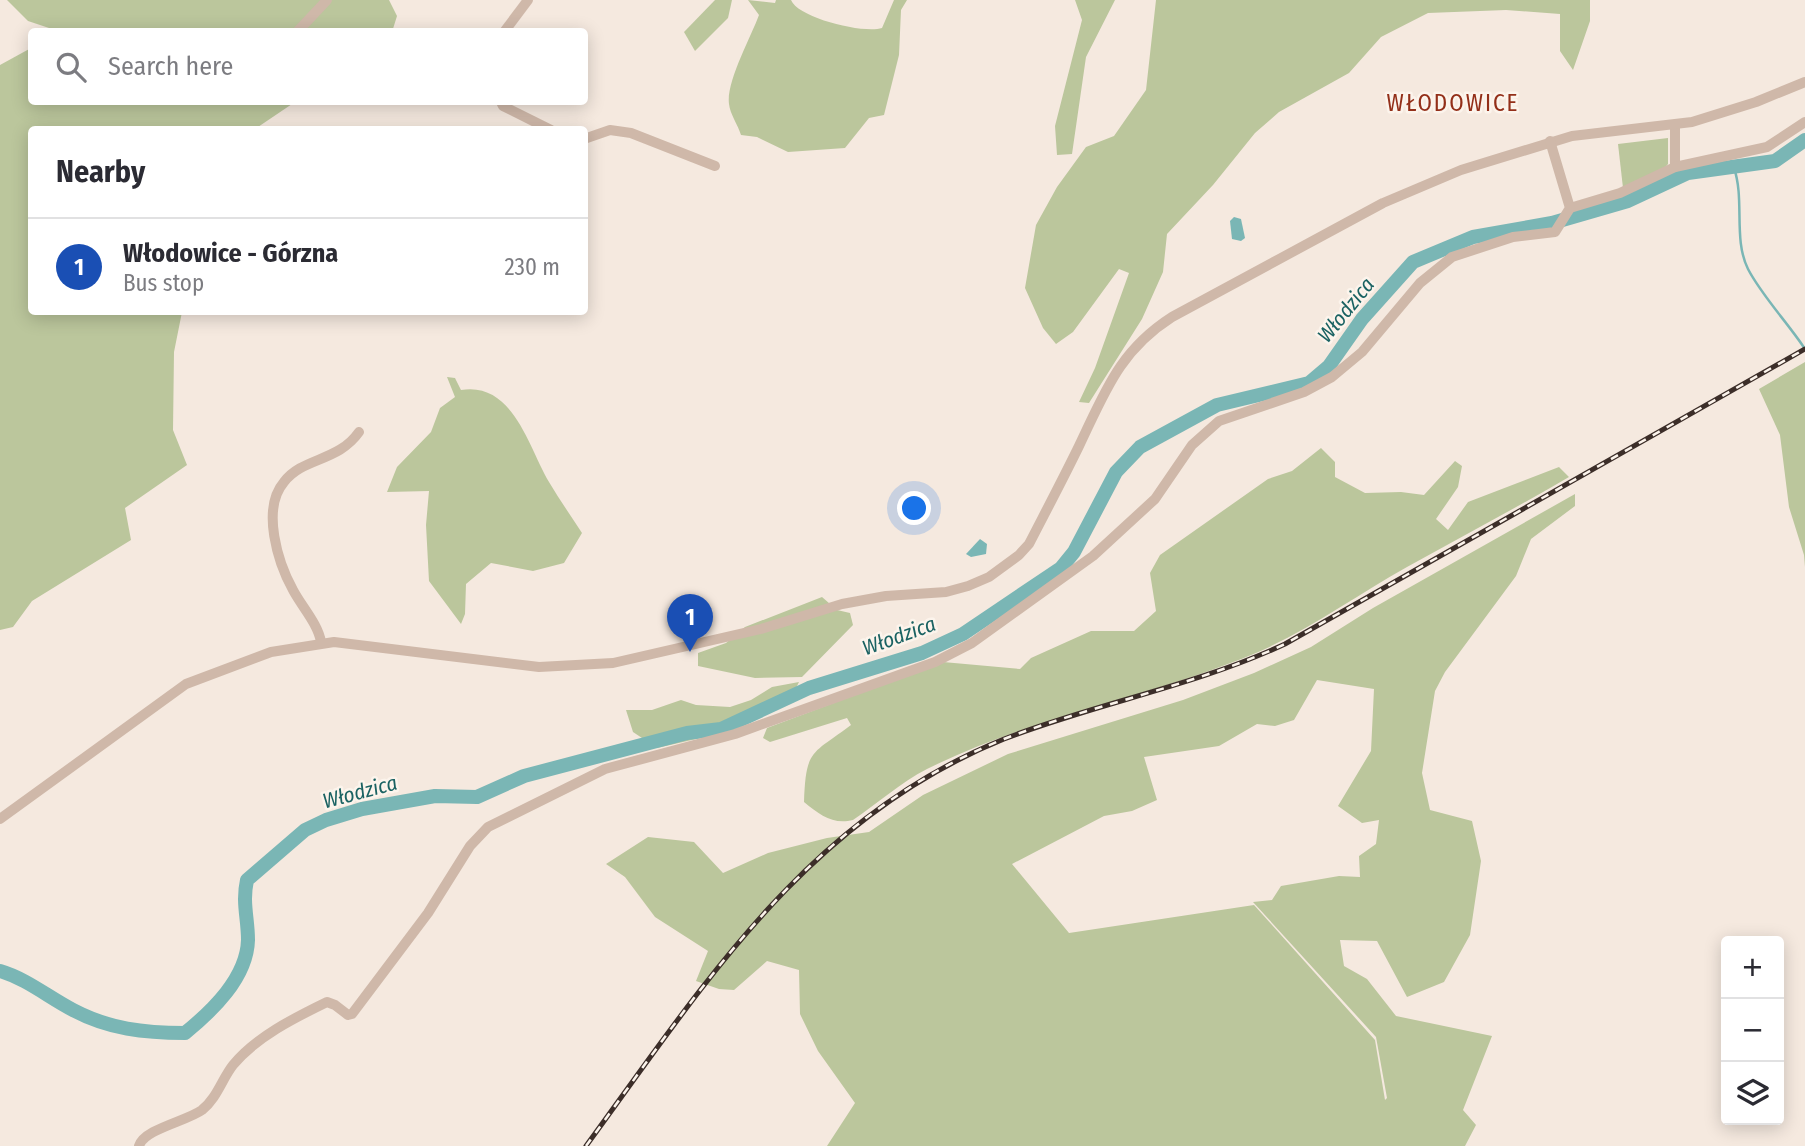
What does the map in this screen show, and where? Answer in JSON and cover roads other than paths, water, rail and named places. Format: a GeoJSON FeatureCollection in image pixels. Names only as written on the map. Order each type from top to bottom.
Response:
{"type":"FeatureCollection","features":[{"type":"Feature","properties":{"kind":"street"},"geometry":{"type":"LineString","coordinates":[[301,28],[327,0]]}},
{"type":"Feature","properties":{"kind":"street"},"geometry":{"type":"LineString","coordinates":[[507,28],[528,0]]}},
{"type":"Feature","properties":{"kind":"street"},"geometry":{"type":"LineString","coordinates":[[0,819],[186,684],[259,656],[320,642],[360,644],[539,667],[594,666],[761,629],[842,604],[886,596],[946,592],[989,577],[1019,555],[1029,544],[1114,374],[1134,347],[1151,331],[1208,297],[1413,189],[1498,156],[1589,133],[1675,125],[1756,102],[1805,82]]}},
{"type":"Feature","properties":{"kind":"street"},"geometry":{"type":"LineString","coordinates":[[502,105],[543,126]]}},
{"type":"Feature","properties":{"kind":"street"},"geometry":{"type":"LineString","coordinates":[[138,1146],[147,1134],[203,1109],[219,1091],[232,1066],[255,1045],[299,1016],[327,1002],[335,1004],[348,1015],[352,1014],[428,913],[470,846],[488,827],[605,769],[735,734],[935,662],[972,643],[1093,556],[1155,499],[1192,445],[1219,421],[1304,392],[1332,377],[1362,352],[1420,283],[1452,257],[1513,237],[1555,232],[1569,211],[1620,193],[1675,167],[1767,148],[1805,122]]}},
{"type":"Feature","properties":{"kind":"street"},"geometry":{"type":"LineString","coordinates":[[1675,125],[1675,167]]}},
{"type":"Feature","properties":{"kind":"street"},"geometry":{"type":"LineString","coordinates":[[588,138],[610,130],[631,133],[715,166]]}},
{"type":"Feature","properties":{"kind":"street"},"geometry":{"type":"LineString","coordinates":[[1550,141],[1569,211]]}},
{"type":"Feature","properties":{"kind":"street"},"geometry":{"type":"LineString","coordinates":[[320,642],[319,632],[291,588],[277,550],[274,521],[277,497],[282,484],[289,476],[344,450],[359,432]]}},
{"type":"Feature","properties":{"kind":"water"},"geometry":{"type":"Polygon","coordinates":[[[1234,217],[1241,219],[1245,238],[1241,241],[1232,239],[1230,221],[1234,217]]]}},
{"type":"Feature","properties":{"kind":"water"},"geometry":{"type":"Polygon","coordinates":[[[980,539],[987,544],[986,554],[971,557],[966,554],[980,539]]]}},
{"type":"Feature","properties":{"kind":"waterway","name":"Włodzica"},"geometry":{"type":"LineString","coordinates":[[0,971],[100,1022],[141,1031],[185,1033],[217,1004],[242,967],[248,940],[245,903],[247,880],[305,830],[326,820],[362,809],[435,796],[477,797],[524,776],[687,733],[721,729],[809,688],[922,653],[963,634],[1061,568],[1074,552],[1116,472],[1140,447],[1217,405],[1309,383],[1329,366],[1362,319],[1413,262],[1473,237],[1552,223],[1628,201],[1688,173],[1775,161],[1805,140]]}},
{"type":"Feature","properties":{"kind":"waterway"},"geometry":{"type":"LineString","coordinates":[[1734,168],[1739,193],[1741,245],[1748,269],[1805,349]]}},
{"type":"Feature","properties":{"kind":"railway"},"geometry":{"type":"LineString","coordinates":[[586,1146],[719,966],[766,911],[817,860],[873,813],[935,772],[1004,739],[1039,726],[1216,672],[1285,644],[1805,349]]}},
{"type":"Feature","properties":{"kind":"place","name":"Włodowice - Górzna"},"geometry":{"type":"Point","coordinates":[690,652]}},
{"type":"Feature","properties":{"kind":"district","name":"WŁODOWICE"},"geometry":{"type":"Point","coordinates":[1453,103]}}]}
